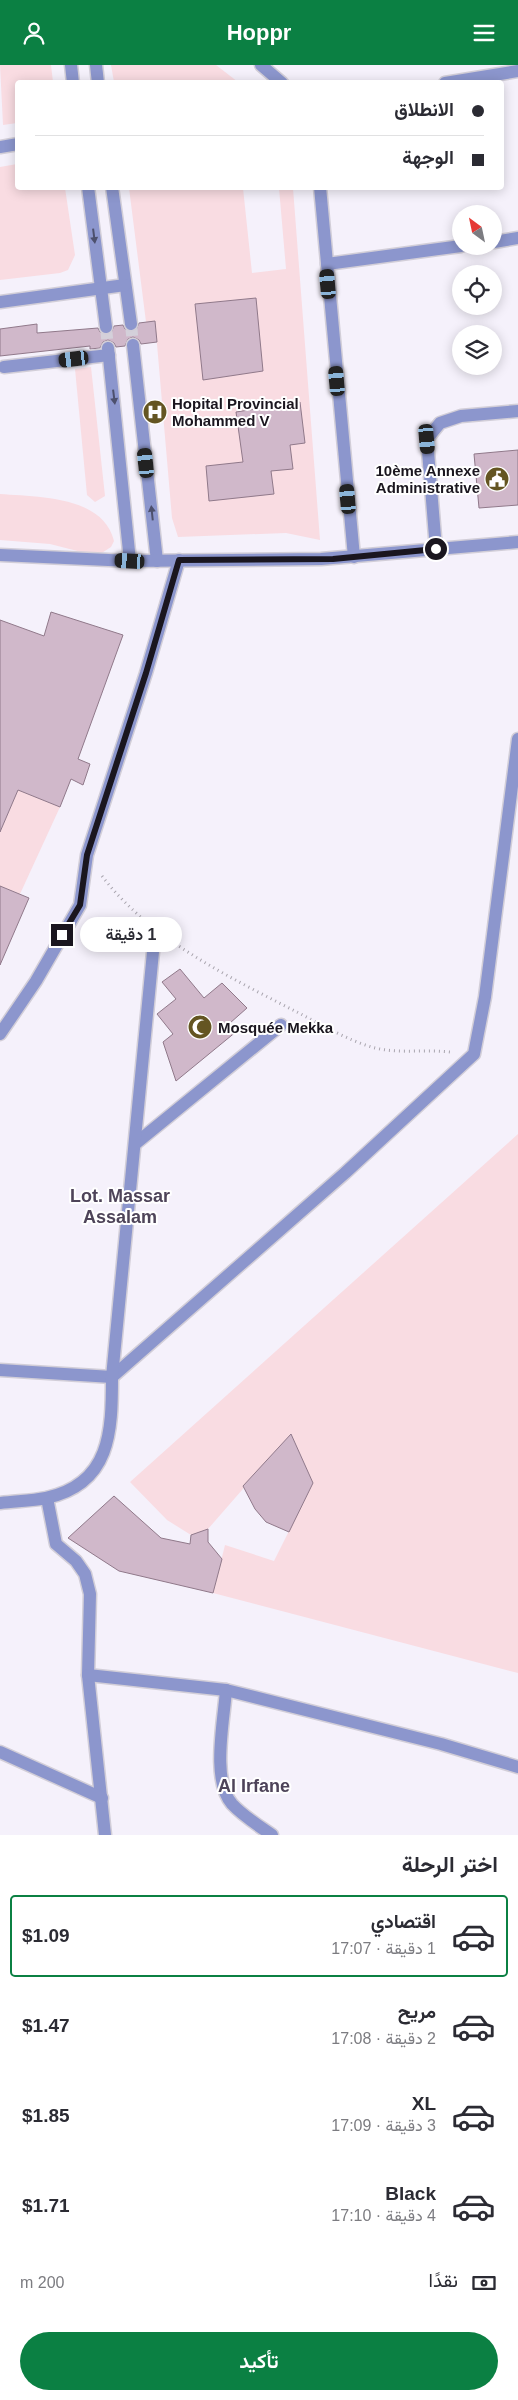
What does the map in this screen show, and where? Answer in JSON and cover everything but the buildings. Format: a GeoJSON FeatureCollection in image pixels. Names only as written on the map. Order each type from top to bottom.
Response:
{"type":"FeatureCollection","features":[{"type":"Feature","properties":{"kind":"street"},"geometry":{"type":"LineString","coordinates":[[70,65],[72,80]]}},
{"type":"Feature","properties":{"kind":"street"},"geometry":{"type":"LineString","coordinates":[[96,65],[98,80]]}},
{"type":"Feature","properties":{"kind":"street"},"geometry":{"type":"LineString","coordinates":[[261,65],[278,80]]}},
{"type":"Feature","properties":{"kind":"street"},"geometry":{"type":"LineString","coordinates":[[463,80],[518,71]]}},
{"type":"Feature","properties":{"kind":"street"},"geometry":{"type":"LineString","coordinates":[[0,147],[15,144]]}},
{"type":"Feature","properties":{"kind":"street"},"geometry":{"type":"LineString","coordinates":[[88,190],[106,327]]}},
{"type":"Feature","properties":{"kind":"street"},"geometry":{"type":"LineString","coordinates":[[112,190],[130,324]]}},
{"type":"Feature","properties":{"kind":"street"},"geometry":{"type":"LineString","coordinates":[[320,190],[354,557]]}},
{"type":"Feature","properties":{"kind":"street"},"geometry":{"type":"LineString","coordinates":[[502,241],[518,239]]}},
{"type":"Feature","properties":{"kind":"street"},"geometry":{"type":"LineString","coordinates":[[327,264],[452,247]]}},
{"type":"Feature","properties":{"kind":"street"},"geometry":{"type":"LineString","coordinates":[[0,301],[125,285]]}},
{"type":"Feature","properties":{"kind":"street"},"geometry":{"type":"LineString","coordinates":[[133,345],[157,561]]}},
{"type":"Feature","properties":{"kind":"street"},"geometry":{"type":"LineString","coordinates":[[4,367],[109,351],[130,561]]}},
{"type":"Feature","properties":{"kind":"street"},"geometry":{"type":"LineString","coordinates":[[436,549],[427,439],[440,423],[461,416],[518,411]]}},
{"type":"Feature","properties":{"kind":"street"},"geometry":{"type":"LineString","coordinates":[[0,555],[130,561],[354,557],[518,542]]}},
{"type":"Feature","properties":{"kind":"street"},"geometry":{"type":"LineString","coordinates":[[0,1034],[36,981],[80,905],[87,855],[146,673],[179,560]]}},
{"type":"Feature","properties":{"kind":"street"},"geometry":{"type":"LineString","coordinates":[[0,1369],[112,1377],[345,1173],[474,1054],[485,997],[518,739]]}},
{"type":"Feature","properties":{"kind":"street"},"geometry":{"type":"LineString","coordinates":[[0,1503],[47,1498],[75,1486],[92,1475],[101,1461],[108,1441],[112,1414],[112,1377],[153,952]]}},
{"type":"Feature","properties":{"kind":"street"},"geometry":{"type":"LineString","coordinates":[[135,1144],[282,1025]]}},
{"type":"Feature","properties":{"kind":"street"},"geometry":{"type":"LineString","coordinates":[[47,1498],[56,1544],[76,1561],[85,1574],[90,1594],[88,1675],[105,1835]]}},
{"type":"Feature","properties":{"kind":"street"},"geometry":{"type":"LineString","coordinates":[[88,1675],[226,1690],[441,1744],[518,1767]]}},
{"type":"Feature","properties":{"kind":"street"},"geometry":{"type":"LineString","coordinates":[[226,1690],[221,1765],[222,1787],[232,1803],[272,1835]]}},
{"type":"Feature","properties":{"kind":"street"},"geometry":{"type":"LineString","coordinates":[[0,1752],[102,1798]]}},
{"type":"Feature","properties":{"kind":"path"},"geometry":{"type":"LineString","coordinates":[[87,855],[109,884],[134,911],[174,942],[230,977],[300,1014],[351,1039],[376,1048],[474,1054]]}},
{"type":"Feature","properties":{"kind":"shaded area"},"geometry":{"type":"Polygon","coordinates":[[[0,65],[51,65],[53,80],[15,80],[15,123],[3,125],[0,65]]]}},
{"type":"Feature","properties":{"kind":"shaded area"},"geometry":{"type":"Polygon","coordinates":[[[111,65],[216,65],[235,80],[114,80],[111,65]]]}},
{"type":"Feature","properties":{"kind":"shaded area"},"geometry":{"type":"Polygon","coordinates":[[[15,164],[15,190],[65,190],[75,255],[68,270],[60,273],[0,280],[0,167],[15,164]]]}},
{"type":"Feature","properties":{"kind":"shaded area"},"geometry":{"type":"Polygon","coordinates":[[[129,190],[243,190],[252,273],[286,269],[279,190],[293,190],[320,540],[286,533],[178,537],[172,518],[155,321],[146,322],[129,190]]]}},
{"type":"Feature","properties":{"kind":"shaded area"},"geometry":{"type":"Polygon","coordinates":[[[91,367],[105,496],[95,502],[87,495],[75,369],[91,367]]]}},
{"type":"Feature","properties":{"kind":"shaded area"},"geometry":{"type":"Polygon","coordinates":[[[0,494],[49,498],[83,507],[97,515],[107,526],[114,541],[111,547],[97,556],[50,544],[0,540],[0,494]]]}},
{"type":"Feature","properties":{"kind":"shaded area"},"geometry":{"type":"Polygon","coordinates":[[[18,790],[60,807],[20,894],[0,886],[0,832],[18,790]]]}},
{"type":"Feature","properties":{"kind":"shaded area"},"geometry":{"type":"Polygon","coordinates":[[[518,1134],[518,1673],[213,1593],[225,1545],[274,1561],[313,1483],[291,1434],[208,1529],[191,1535],[167,1520],[130,1482],[518,1134]]]}},
{"type":"Feature","properties":{"kind":"tunnel"},"geometry":{"type":"LineString","coordinates":[[131,324],[133,345]]}},
{"type":"Feature","properties":{"kind":"tunnel"},"geometry":{"type":"LineString","coordinates":[[106,327],[108,348]]}},
{"type":"Feature","properties":{"kind":"place","name":"Hopital Provincial Mohammed V"},"geometry":{"type":"Point","coordinates":[155,412]}},
{"type":"Feature","properties":{"kind":"place","name":"10ème Annexe Administrative"},"geometry":{"type":"Point","coordinates":[497,479]}},
{"type":"Feature","properties":{"kind":"place","name":"Mosquée Mekka"},"geometry":{"type":"Point","coordinates":[200,1027]}},
{"type":"Feature","properties":{"kind":"district","name":"Lot. Massar Assalam"},"geometry":{"type":"Point","coordinates":[120,1206]}},
{"type":"Feature","properties":{"kind":"district","name":"Al Irfane"},"geometry":{"type":"Point","coordinates":[254,1786]}},
{"type":"Feature","properties":{"kind":"route"},"geometry":{"type":"LineString","coordinates":[[62,935],[80,905],[87,855],[146,673],[179,560],[333,559],[436,549]]}}]}
